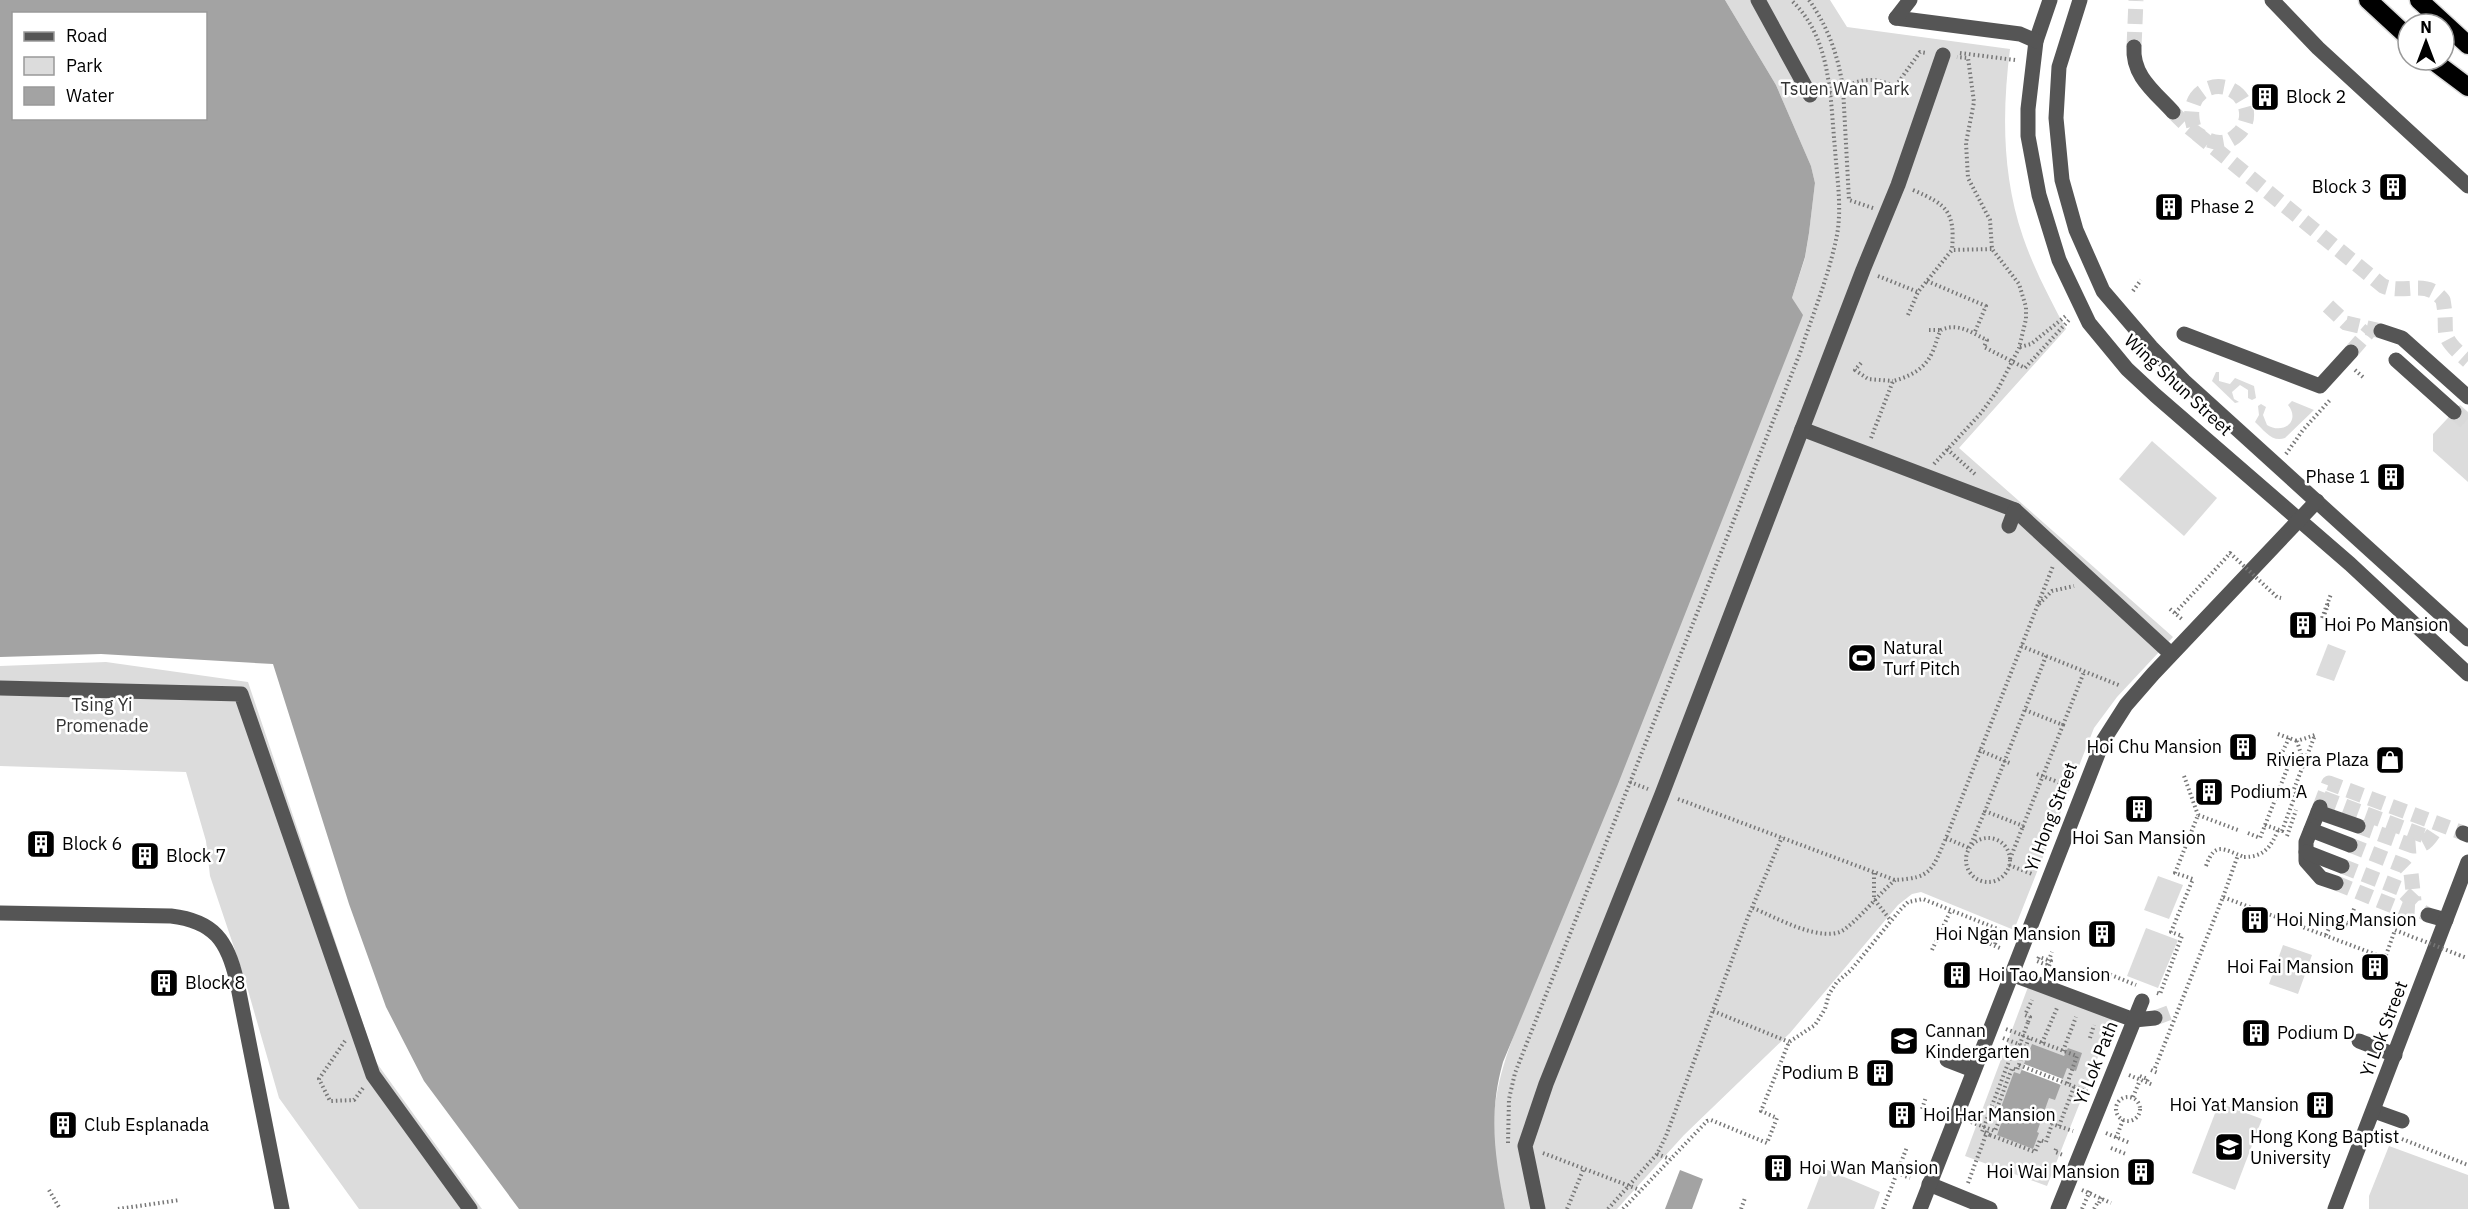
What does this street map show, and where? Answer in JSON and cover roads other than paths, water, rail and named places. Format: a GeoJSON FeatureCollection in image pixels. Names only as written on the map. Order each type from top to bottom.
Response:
{"type":"FeatureCollection","features":[{"type":"Feature","properties":{"kind":"highway"},"geometry":{"type":"LineString","coordinates":[[2368,0],[2396,26]]}},
{"type":"Feature","properties":{"kind":"highway"},"geometry":{"type":"LineString","coordinates":[[2419,0],[2468,45]]}},
{"type":"Feature","properties":{"kind":"highway"},"geometry":{"type":"LineString","coordinates":[[2448,72],[2468,87]]}},
{"type":"Feature","properties":{"kind":"street"},"geometry":{"type":"LineString","coordinates":[[1758,0],[1810,95]]}},
{"type":"Feature","properties":{"kind":"street"},"geometry":{"type":"LineString","coordinates":[[1910,0],[1896,18],[2020,34],[2036,41]]}},
{"type":"Feature","properties":{"kind":"street","name":"Wing Shun Street"},"geometry":{"type":"LineString","coordinates":[[2050,0],[2036,41],[2028,136],[2039,195],[2059,260],[2089,323],[2127,369],[2155,395],[2300,519],[2468,674]]}},
{"type":"Feature","properties":{"kind":"street","name":"Wing Shun Street"},"geometry":{"type":"LineString","coordinates":[[2080,0],[2059,67],[2056,118],[2062,180],[2076,230],[2103,291],[2124,318],[2184,381],[2468,639]]}},
{"type":"Feature","properties":{"kind":"street"},"geometry":{"type":"LineString","coordinates":[[2272,0],[2318,48],[2468,186]]}},
{"type":"Feature","properties":{"kind":"street"},"geometry":{"type":"LineString","coordinates":[[2134,47],[2133,60],[2138,74],[2173,112]]}},
{"type":"Feature","properties":{"kind":"street"},"geometry":{"type":"LineString","coordinates":[[1538,1209],[1525,1146],[1546,1084],[1662,794],[1863,270],[1898,185],[1939,52]]}},
{"type":"Feature","properties":{"kind":"street"},"geometry":{"type":"LineString","coordinates":[[2381,331],[2402,338],[2468,397]]}},
{"type":"Feature","properties":{"kind":"street"},"geometry":{"type":"LineString","coordinates":[[2184,334],[2320,386],[2351,352]]}},
{"type":"Feature","properties":{"kind":"street"},"geometry":{"type":"LineString","coordinates":[[2396,360],[2454,412]]}},
{"type":"Feature","properties":{"kind":"street"},"geometry":{"type":"LineString","coordinates":[[1802,429],[2015,510],[2171,654]]}},
{"type":"Feature","properties":{"kind":"street","name":"Yi Hong Street"},"geometry":{"type":"LineString","coordinates":[[1920,1209],[2103,741],[2126,705],[2171,654],[2317,501]]}},
{"type":"Feature","properties":{"kind":"street"},"geometry":{"type":"LineString","coordinates":[[2009,526],[2015,510]]}},
{"type":"Feature","properties":{"kind":"street"},"geometry":{"type":"LineString","coordinates":[[0,688],[241,694],[373,1075],[470,1209]]}},
{"type":"Feature","properties":{"kind":"street"},"geometry":{"type":"LineString","coordinates":[[2336,884],[2314,873],[2306,861],[2311,830],[2319,809],[2358,826]]}},
{"type":"Feature","properties":{"kind":"street"},"geometry":{"type":"LineString","coordinates":[[2311,830],[2350,845]]}},
{"type":"Feature","properties":{"kind":"street"},"geometry":{"type":"LineString","coordinates":[[2306,852],[2342,866]]}},
{"type":"Feature","properties":{"kind":"street","name":"Yi Lok Street"},"geometry":{"type":"LineString","coordinates":[[2335,1209],[2468,862]]}},
{"type":"Feature","properties":{"kind":"street"},"geometry":{"type":"LineString","coordinates":[[0,914],[160,915],[191,918],[207,927],[223,941],[232,960],[237,982],[282,1209]]}},
{"type":"Feature","properties":{"kind":"street"},"geometry":{"type":"LineString","coordinates":[[2427,915],[2446,920]]}},
{"type":"Feature","properties":{"kind":"street","name":"Yi Lok Path"},"geometry":{"type":"LineString","coordinates":[[2011,974],[2134,1020],[2058,1209]]}},
{"type":"Feature","properties":{"kind":"street"},"geometry":{"type":"LineString","coordinates":[[2143,992],[2134,1020],[2155,1018]]}},
{"type":"Feature","properties":{"kind":"street"},"geometry":{"type":"LineString","coordinates":[[2359,1041],[2395,1055]]}},
{"type":"Feature","properties":{"kind":"street"},"geometry":{"type":"LineString","coordinates":[[1947,1060],[1974,1070]]}},
{"type":"Feature","properties":{"kind":"street"},"geometry":{"type":"LineString","coordinates":[[2374,1111],[2402,1121]]}},
{"type":"Feature","properties":{"kind":"street"},"geometry":{"type":"LineString","coordinates":[[1929,1184],[1990,1209]]}},
{"type":"Feature","properties":{"kind":"water"},"geometry":{"type":"Polygon","coordinates":[[[0,0],[1725,0],[1776,85],[1811,166],[1815,183],[1809,233],[1805,257],[1792,298],[1803,315],[1618,784],[1503,1062],[1498,1081],[1494,1118],[1498,1172],[1505,1209],[519,1209],[424,1081],[386,1007],[349,904],[273,664],[101,654],[0,657],[0,0]]]}},
{"type":"Feature","properties":{"kind":"water"},"geometry":{"type":"Polygon","coordinates":[[[2032,1044],[2064,1056],[2068,1048],[2082,1053],[2076,1071],[2067,1068],[2055,1100],[2049,1098],[2033,1149],[1997,1135],[2005,1113],[2000,1110],[2014,1072],[2020,1074],[2032,1044]]]}},
{"type":"Feature","properties":{"kind":"water"},"geometry":{"type":"Polygon","coordinates":[[[1680,1170],[1703,1179],[1692,1209],[1665,1209],[1680,1170]]]}},
{"type":"Feature","properties":{"kind":"tunnel"},"geometry":{"type":"LineString","coordinates":[[2134,47],[2136,0]]}},
{"type":"Feature","properties":{"kind":"tunnel"},"geometry":{"type":"LineString","coordinates":[[2173,112],[2195,132],[2203,138],[2221,143],[2230,140],[2244,126],[2247,112],[2240,97],[2231,90],[2221,87],[2210,88],[2200,93],[2194,103],[2192,116],[2196,133],[2383,286],[2399,289],[2422,288],[2436,293],[2443,300],[2447,339],[2468,361]]}},
{"type":"Feature","properties":{"kind":"tunnel"},"geometry":{"type":"LineString","coordinates":[[2328,306],[2346,323],[2381,331]]}},
{"type":"Feature","properties":{"kind":"tunnel"},"geometry":{"type":"LineString","coordinates":[[2351,352],[2371,329]]}},
{"type":"Feature","properties":{"kind":"tunnel"},"geometry":{"type":"LineString","coordinates":[[2454,412],[2468,424]]}},
{"type":"Feature","properties":{"kind":"tunnel"},"geometry":{"type":"LineString","coordinates":[[2320,807],[2329,783],[2463,833]]}},
{"type":"Feature","properties":{"kind":"tunnel"},"geometry":{"type":"LineString","coordinates":[[2323,798],[2430,838]]}},
{"type":"Feature","properties":{"kind":"tunnel"},"geometry":{"type":"LineString","coordinates":[[2358,826],[2413,846],[2426,842],[2434,832]]}},
{"type":"Feature","properties":{"kind":"tunnel"},"geometry":{"type":"LineString","coordinates":[[2350,845],[2404,866],[2411,873],[2414,901]]}},
{"type":"Feature","properties":{"kind":"tunnel"},"geometry":{"type":"LineString","coordinates":[[2342,866],[2399,888],[2416,904]]}},
{"type":"Feature","properties":{"kind":"tunnel"},"geometry":{"type":"LineString","coordinates":[[2336,883],[2403,910],[2421,911],[2428,915]]}},
{"type":"Feature","properties":{"kind":"tunnel"},"geometry":{"type":"LineString","coordinates":[[2155,1018],[2171,1012]]}},
{"type":"Feature","properties":{"kind":"place","name":"Block 2"},"geometry":{"type":"Point","coordinates":[2265,97]}},
{"type":"Feature","properties":{"kind":"place","name":"Block 3"},"geometry":{"type":"Point","coordinates":[2393,187]}},
{"type":"Feature","properties":{"kind":"place","name":"Phase 2"},"geometry":{"type":"Point","coordinates":[2169,207]}},
{"type":"Feature","properties":{"kind":"place","name":"Phase 1"},"geometry":{"type":"Point","coordinates":[2391,477]}},
{"type":"Feature","properties":{"kind":"place","name":"Hoi Po Mansion"},"geometry":{"type":"Point","coordinates":[2303,625]}},
{"type":"Feature","properties":{"kind":"place","name":"Natural Turf Pitch"},"geometry":{"type":"Point","coordinates":[1862,658]}},
{"type":"Feature","properties":{"kind":"place","name":"Hoi Chu Mansion"},"geometry":{"type":"Point","coordinates":[2243,747]}},
{"type":"Feature","properties":{"kind":"place","name":"Riviera Plaza"},"geometry":{"type":"Point","coordinates":[2390,760]}},
{"type":"Feature","properties":{"kind":"place","name":"Podium A"},"geometry":{"type":"Point","coordinates":[2209,792]}},
{"type":"Feature","properties":{"kind":"place","name":"Hoi San Mansion"},"geometry":{"type":"Point","coordinates":[2139,809]}},
{"type":"Feature","properties":{"kind":"place","name":"Block 6"},"geometry":{"type":"Point","coordinates":[41,844]}},
{"type":"Feature","properties":{"kind":"place","name":"Block 7"},"geometry":{"type":"Point","coordinates":[145,856]}},
{"type":"Feature","properties":{"kind":"place","name":"Hoi Ning Mansion"},"geometry":{"type":"Point","coordinates":[2255,920]}},
{"type":"Feature","properties":{"kind":"place","name":"Hoi Ngan Mansion"},"geometry":{"type":"Point","coordinates":[2102,934]}},
{"type":"Feature","properties":{"kind":"place","name":"Hoi Fai Mansion"},"geometry":{"type":"Point","coordinates":[2375,967]}},
{"type":"Feature","properties":{"kind":"place","name":"Hoi Tao Mansion"},"geometry":{"type":"Point","coordinates":[1957,975]}},
{"type":"Feature","properties":{"kind":"place","name":"Block 8"},"geometry":{"type":"Point","coordinates":[164,983]}},
{"type":"Feature","properties":{"kind":"place","name":"Podium D"},"geometry":{"type":"Point","coordinates":[2256,1033]}},
{"type":"Feature","properties":{"kind":"place","name":"Cannan Kindergarten"},"geometry":{"type":"Point","coordinates":[1904,1041]}},
{"type":"Feature","properties":{"kind":"place","name":"Podium B"},"geometry":{"type":"Point","coordinates":[1880,1073]}},
{"type":"Feature","properties":{"kind":"place","name":"Hoi Yat Mansion"},"geometry":{"type":"Point","coordinates":[2320,1105]}},
{"type":"Feature","properties":{"kind":"place","name":"Hoi Har Mansion"},"geometry":{"type":"Point","coordinates":[1902,1115]}},
{"type":"Feature","properties":{"kind":"place","name":"Club Esplanada"},"geometry":{"type":"Point","coordinates":[63,1125]}},
{"type":"Feature","properties":{"kind":"place","name":"Hong Kong Baptist University"},"geometry":{"type":"Point","coordinates":[2229,1147]}},
{"type":"Feature","properties":{"kind":"place","name":"Hoi Wan Mansion"},"geometry":{"type":"Point","coordinates":[1778,1168]}},
{"type":"Feature","properties":{"kind":"place","name":"Hoi Wai Mansion"},"geometry":{"type":"Point","coordinates":[2141,1172]}},
{"type":"Feature","properties":{"kind":"park label","name":"Tsuen Wan Park"},"geometry":{"type":"Point","coordinates":[1845,89]}},
{"type":"Feature","properties":{"kind":"park label","name":"Tsing Yi Promenade"},"geometry":{"type":"Point","coordinates":[102,715]}}]}
